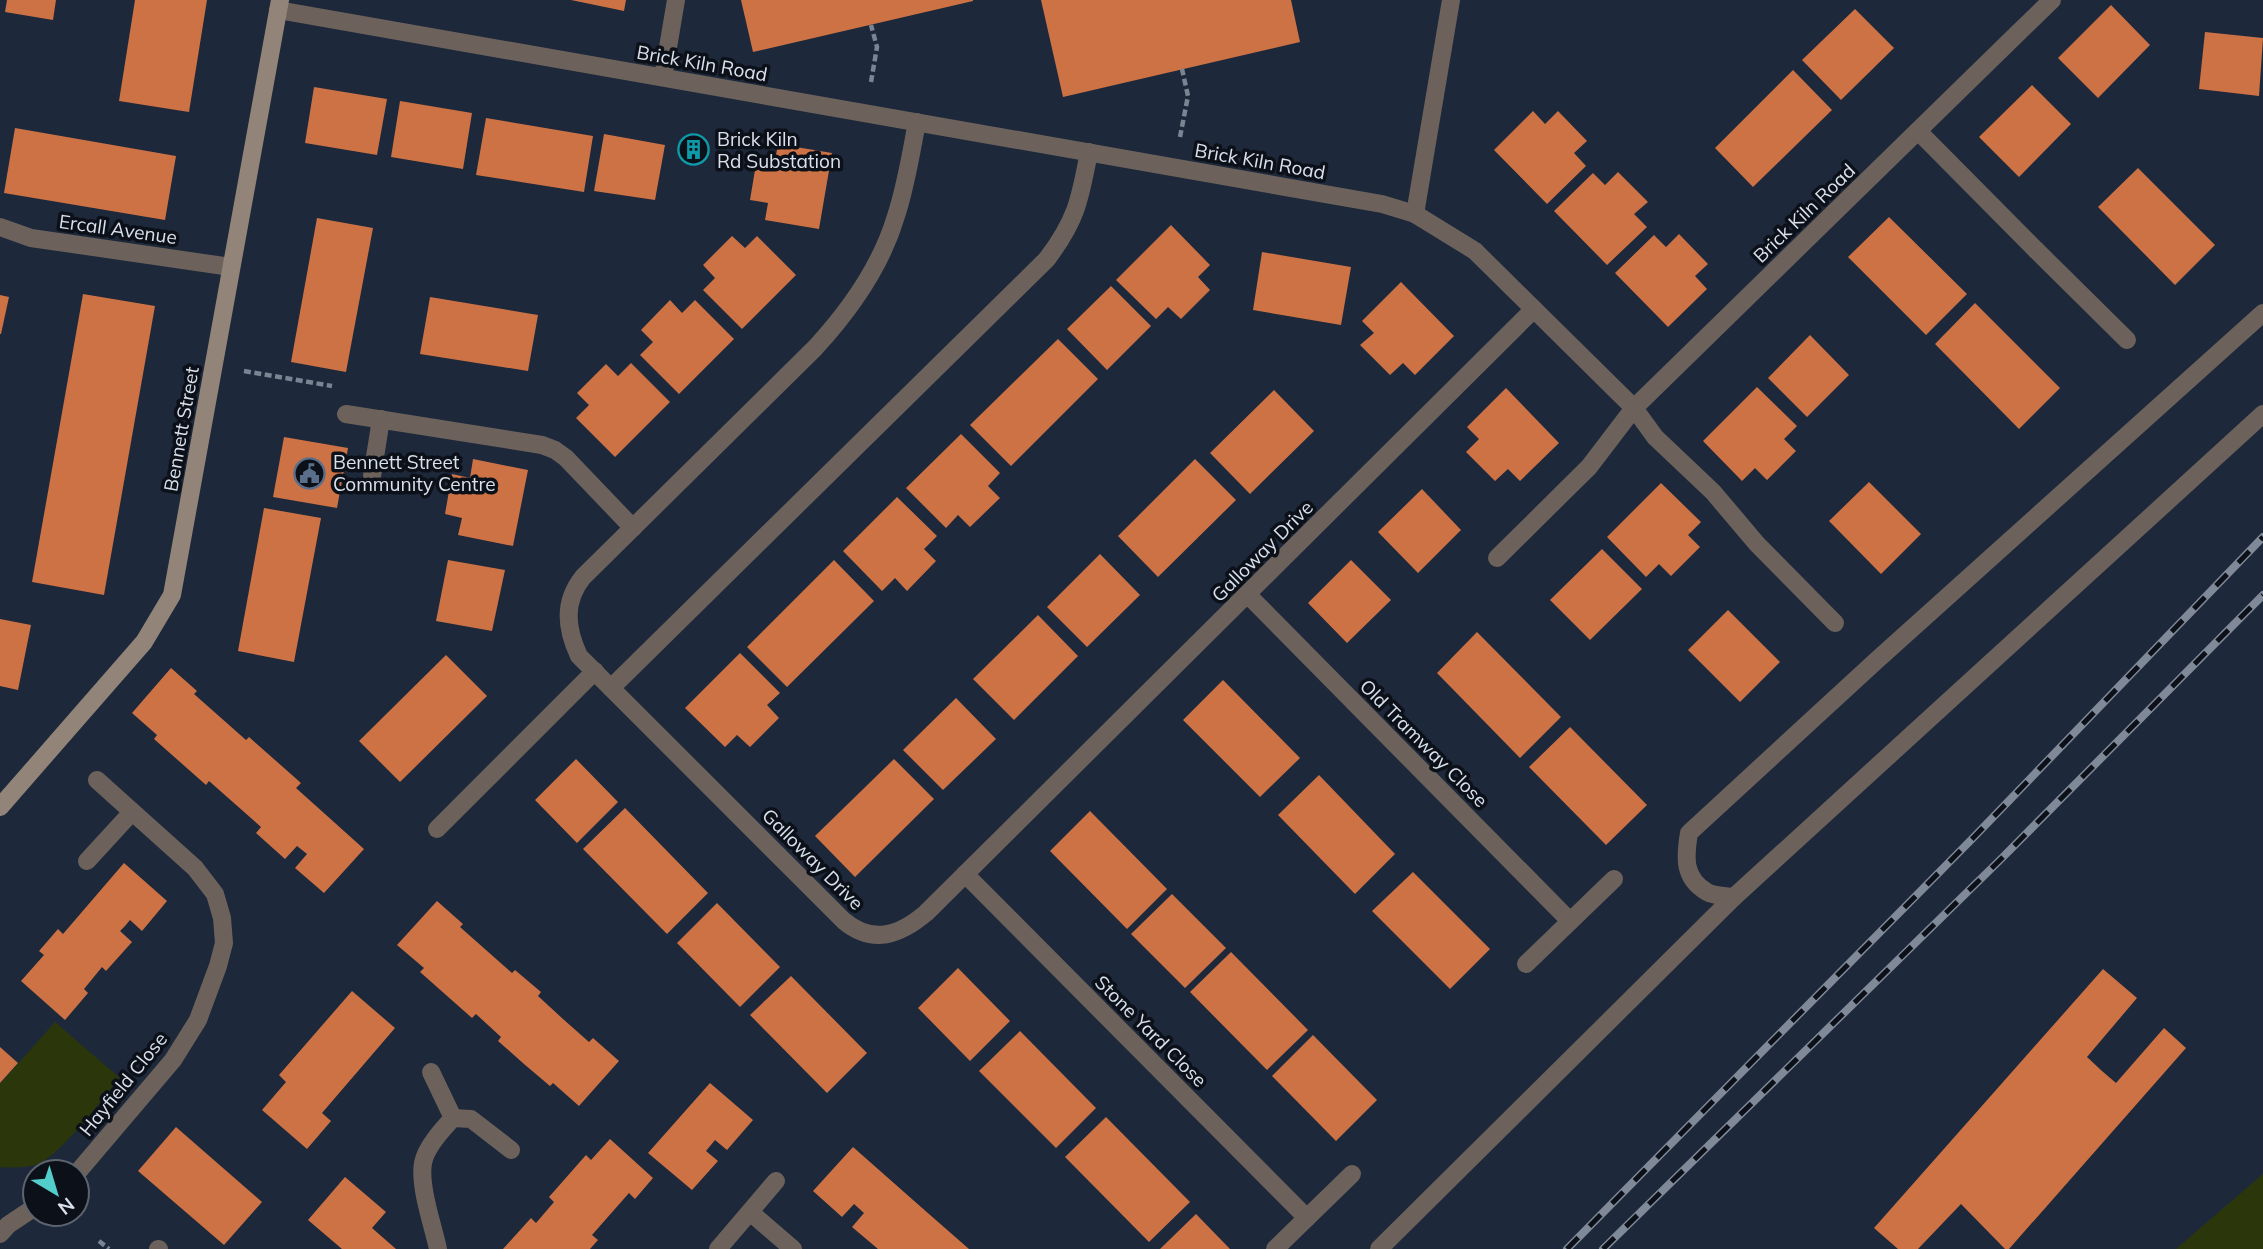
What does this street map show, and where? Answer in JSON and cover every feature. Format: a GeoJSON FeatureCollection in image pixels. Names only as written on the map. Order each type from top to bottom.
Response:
{"type":"FeatureCollection","features":[{"type":"Feature","properties":{"kind":"street"},"geometry":{"type":"LineString","coordinates":[[663,78],[676,0]]}},
{"type":"Feature","properties":{"kind":"street"},"geometry":{"type":"LineString","coordinates":[[1415,214],[1451,0]]}},
{"type":"Feature","properties":{"kind":"street","name":"Brick Kiln Road"},"geometry":{"type":"LineString","coordinates":[[279,5],[663,78],[1382,204],[1415,214],[1475,251],[1634,408],[2052,0]]}},
{"type":"Feature","properties":{"kind":"street","name":"Bennett Street"},"geometry":{"type":"LineString","coordinates":[[0,807],[144,642],[172,595],[279,5]]}},
{"type":"Feature","properties":{"kind":"street","name":"Galloway Drive"},"geometry":{"type":"LineString","coordinates":[[917,122],[897,216],[874,269],[857,296],[815,348],[583,577],[575,587],[567,617],[571,639],[579,656],[854,930],[880,935],[910,927],[1534,309]]}},
{"type":"Feature","properties":{"kind":"street"},"geometry":{"type":"LineString","coordinates":[[1918,131],[2127,340]]}},
{"type":"Feature","properties":{"kind":"street"},"geometry":{"type":"LineString","coordinates":[[611,688],[1047,258],[1065,234],[1079,204],[1089,152]]}},
{"type":"Feature","properties":{"kind":"street","name":"Ercall Avenue"},"geometry":{"type":"LineString","coordinates":[[0,227],[30,238],[231,267]]}},
{"type":"Feature","properties":{"kind":"street"},"geometry":{"type":"LineString","coordinates":[[1734,897],[1708,893],[1692,879],[1685,857],[1689,833],[2263,313]]}},
{"type":"Feature","properties":{"kind":"street"},"geometry":{"type":"LineString","coordinates":[[1497,558],[1589,467],[1634,408],[1655,437],[1713,492],[1757,544],[1835,623]]}},
{"type":"Feature","properties":{"kind":"street"},"geometry":{"type":"LineString","coordinates":[[346,414],[542,445],[555,450],[566,458],[633,528]]}},
{"type":"Feature","properties":{"kind":"street"},"geometry":{"type":"LineString","coordinates":[[1379,1249],[1734,897],[2263,414]]}},
{"type":"Feature","properties":{"kind":"street"},"geometry":{"type":"LineString","coordinates":[[372,475],[381,419]]}},
{"type":"Feature","properties":{"kind":"street","name":"Old Tramway Close"},"geometry":{"type":"LineString","coordinates":[[1248,595],[1570,921]]}},
{"type":"Feature","properties":{"kind":"street"},"geometry":{"type":"LineString","coordinates":[[437,829],[594,671]]}},
{"type":"Feature","properties":{"kind":"street","name":"Hayfield Close"},"geometry":{"type":"LineString","coordinates":[[89,1158],[173,1060],[198,1020],[224,943],[222,918],[215,894],[195,868],[97,780]]}},
{"type":"Feature","properties":{"kind":"street"},"geometry":{"type":"LineString","coordinates":[[87,861],[132,812]]}},
{"type":"Feature","properties":{"kind":"street","name":"Stone Yard Close"},"geometry":{"type":"LineString","coordinates":[[965,874],[1307,1218]]}},
{"type":"Feature","properties":{"kind":"street"},"geometry":{"type":"LineString","coordinates":[[1526,964],[1614,879]]}},
{"type":"Feature","properties":{"kind":"street"},"geometry":{"type":"LineString","coordinates":[[431,1072],[453,1118]]}},
{"type":"Feature","properties":{"kind":"street"},"geometry":{"type":"LineString","coordinates":[[453,1118],[471,1119],[511,1150]]}},
{"type":"Feature","properties":{"kind":"street"},"geometry":{"type":"LineString","coordinates":[[438,1249],[424,1186],[423,1162],[436,1138],[453,1118]]}},
{"type":"Feature","properties":{"kind":"street"},"geometry":{"type":"LineString","coordinates":[[1275,1249],[1352,1174]]}},
{"type":"Feature","properties":{"kind":"street"},"geometry":{"type":"LineString","coordinates":[[718,1249],[776,1181]]}},
{"type":"Feature","properties":{"kind":"street"},"geometry":{"type":"LineString","coordinates":[[750,1212],[793,1249]]}},
{"type":"Feature","properties":{"kind":"street"},"geometry":{"type":"LineString","coordinates":[[3,1226],[21,1216]]}},
{"type":"Feature","properties":{"kind":"path"},"geometry":{"type":"LineString","coordinates":[[866,113],[877,47],[871,25]]}},
{"type":"Feature","properties":{"kind":"path"},"geometry":{"type":"LineString","coordinates":[[1174,167],[1188,96],[1182,69]]}},
{"type":"Feature","properties":{"kind":"path"},"geometry":{"type":"LineString","coordinates":[[243,371],[350,389],[346,414]]}},
{"type":"Feature","properties":{"kind":"path"},"geometry":{"type":"LineString","coordinates":[[99,1241],[109,1249]]}},
{"type":"Feature","properties":{"kind":"green space"},"geometry":{"type":"Polygon","coordinates":[[[55,1022],[120,1078],[58,1150],[48,1158],[21,1158],[21,1167],[14,1168],[0,1167],[0,1084],[55,1022]]]}},
{"type":"Feature","properties":{"kind":"green space"},"geometry":{"type":"Polygon","coordinates":[[[2263,1174],[2263,1249],[2176,1249],[2263,1174]]]}},
{"type":"Feature","properties":{"kind":"building"},"geometry":{"type":"Polygon","coordinates":[[[7,0],[56,0],[53,20],[5,12],[7,0]]]}},
{"type":"Feature","properties":{"kind":"building"},"geometry":{"type":"Polygon","coordinates":[[[135,0],[207,0],[189,112],[119,101],[135,0]]]}},
{"type":"Feature","properties":{"kind":"building"},"geometry":{"type":"Polygon","coordinates":[[[571,0],[626,0],[624,11],[571,0]]]}},
{"type":"Feature","properties":{"kind":"building"},"geometry":{"type":"Polygon","coordinates":[[[741,0],[973,0],[973,1],[753,52],[741,0]]]}},
{"type":"Feature","properties":{"kind":"building"},"geometry":{"type":"Polygon","coordinates":[[[1041,0],[1291,0],[1300,42],[1063,97],[1041,0]]]}},
{"type":"Feature","properties":{"kind":"building"},"geometry":{"type":"Polygon","coordinates":[[[2111,5],[2150,45],[2098,98],[2058,58],[2111,5]]]}},
{"type":"Feature","properties":{"kind":"building"},"geometry":{"type":"Polygon","coordinates":[[[1855,9],[1894,48],[1841,100],[1802,60],[1855,9]]]}},
{"type":"Feature","properties":{"kind":"building"},"geometry":{"type":"Polygon","coordinates":[[[2205,32],[2263,38],[2259,96],[2199,89],[2205,32]]]}},
{"type":"Feature","properties":{"kind":"building"},"geometry":{"type":"Polygon","coordinates":[[[1793,70],[1832,110],[1753,187],[1715,148],[1793,70]]]}},
{"type":"Feature","properties":{"kind":"building"},"geometry":{"type":"Polygon","coordinates":[[[2032,85],[2071,124],[2019,177],[1979,137],[2032,85]]]}},
{"type":"Feature","properties":{"kind":"building"},"geometry":{"type":"Polygon","coordinates":[[[314,87],[387,99],[377,155],[305,143],[314,87]]]}},
{"type":"Feature","properties":{"kind":"building"},"geometry":{"type":"Polygon","coordinates":[[[400,101],[472,113],[463,169],[391,157],[400,101]]]}},
{"type":"Feature","properties":{"kind":"building"},"geometry":{"type":"Polygon","coordinates":[[[1533,111],[1545,124],[1558,111],[1587,141],[1574,153],[1586,166],[1547,204],[1494,150],[1533,111]]]}},
{"type":"Feature","properties":{"kind":"building"},"geometry":{"type":"Polygon","coordinates":[[[486,118],[593,136],[584,192],[476,175],[486,118]]]}},
{"type":"Feature","properties":{"kind":"building"},"geometry":{"type":"Polygon","coordinates":[[[15,128],[176,156],[165,220],[4,193],[15,128]]]}},
{"type":"Feature","properties":{"kind":"building"},"geometry":{"type":"Polygon","coordinates":[[[604,134],[665,145],[655,200],[594,191],[604,134]]]}},
{"type":"Feature","properties":{"kind":"building","name":"Brick Kiln Rd Substation"},"geometry":{"type":"Polygon","coordinates":[[[685,137],[707,140],[703,163],[681,159],[685,137]]]}},
{"type":"Feature","properties":{"kind":"building"},"geometry":{"type":"Polygon","coordinates":[[[778,144],[832,153],[819,229],[765,220],[768,203],[750,200],[757,158],[775,161],[778,144]]]}},
{"type":"Feature","properties":{"kind":"building"},"geometry":{"type":"Polygon","coordinates":[[[2138,168],[2215,245],[2175,285],[2098,207],[2138,168]]]}},
{"type":"Feature","properties":{"kind":"building"},"geometry":{"type":"Polygon","coordinates":[[[1618,172],[1648,202],[1634,214],[1647,227],[1607,265],[1554,211],[1593,173],[1605,185],[1618,172]]]}},
{"type":"Feature","properties":{"kind":"building"},"geometry":{"type":"Polygon","coordinates":[[[1889,217],[1967,294],[1926,335],[1848,257],[1889,217]]]}},
{"type":"Feature","properties":{"kind":"building"},"geometry":{"type":"Polygon","coordinates":[[[317,218],[373,228],[346,372],[291,362],[317,218]]]}},
{"type":"Feature","properties":{"kind":"building"},"geometry":{"type":"Polygon","coordinates":[[[1171,225],[1210,265],[1198,277],[1210,290],[1181,319],[1168,307],[1156,319],[1116,280],[1171,225]]]}},
{"type":"Feature","properties":{"kind":"building"},"geometry":{"type":"Polygon","coordinates":[[[1679,234],[1708,264],[1695,276],[1707,289],[1668,327],[1615,273],[1654,235],[1666,247],[1679,234]]]}},
{"type":"Feature","properties":{"kind":"building"},"geometry":{"type":"Polygon","coordinates":[[[732,236],[745,248],[757,236],[796,275],[742,329],[703,290],[715,278],[703,265],[732,236]]]}},
{"type":"Feature","properties":{"kind":"building"},"geometry":{"type":"Polygon","coordinates":[[[1262,252],[1351,267],[1341,325],[1253,310],[1262,252]]]}},
{"type":"Feature","properties":{"kind":"building"},"geometry":{"type":"Polygon","coordinates":[[[1401,282],[1454,336],[1415,375],[1403,363],[1390,375],[1360,345],[1374,333],[1362,321],[1401,282]]]}},
{"type":"Feature","properties":{"kind":"building"},"geometry":{"type":"Polygon","coordinates":[[[1111,286],[1151,326],[1107,370],[1067,329],[1111,286]]]}},
{"type":"Feature","properties":{"kind":"building"},"geometry":{"type":"Polygon","coordinates":[[[83,294],[155,306],[104,595],[32,582],[83,294]]]}},
{"type":"Feature","properties":{"kind":"building"},"geometry":{"type":"Polygon","coordinates":[[[0,295],[9,297],[1,334],[0,334],[0,295]]]}},
{"type":"Feature","properties":{"kind":"building"},"geometry":{"type":"Polygon","coordinates":[[[430,297],[538,315],[528,371],[420,354],[430,297]]]}},
{"type":"Feature","properties":{"kind":"building"},"geometry":{"type":"Polygon","coordinates":[[[670,300],[682,313],[695,300],[734,339],[679,394],[640,355],[653,342],[641,330],[670,300]]]}},
{"type":"Feature","properties":{"kind":"building"},"geometry":{"type":"Polygon","coordinates":[[[1975,303],[2060,388],[2019,429],[1935,344],[1975,303]]]}},
{"type":"Feature","properties":{"kind":"building"},"geometry":{"type":"Polygon","coordinates":[[[1810,335],[1849,375],[1807,417],[1768,378],[1810,335]]]}},
{"type":"Feature","properties":{"kind":"building"},"geometry":{"type":"Polygon","coordinates":[[[1058,339],[1098,379],[1011,466],[970,425],[1058,339]]]}},
{"type":"Feature","properties":{"kind":"building"},"geometry":{"type":"Polygon","coordinates":[[[631,363],[670,402],[615,457],[576,418],[589,405],[577,393],[606,364],[618,376],[631,363]]]}},
{"type":"Feature","properties":{"kind":"building"},"geometry":{"type":"Polygon","coordinates":[[[1757,387],[1797,426],[1784,439],[1796,451],[1767,480],[1755,468],[1742,481],[1703,441],[1757,387]]]}},
{"type":"Feature","properties":{"kind":"building"},"geometry":{"type":"Polygon","coordinates":[[[1506,388],[1559,443],[1520,481],[1508,469],[1495,481],[1466,452],[1479,439],[1467,427],[1506,388]]]}},
{"type":"Feature","properties":{"kind":"building"},"geometry":{"type":"Polygon","coordinates":[[[1274,390],[1314,431],[1250,494],[1210,453],[1274,390]]]}},
{"type":"Feature","properties":{"kind":"building"},"geometry":{"type":"Polygon","coordinates":[[[961,434],[1000,473],[988,486],[1000,498],[970,527],[958,515],[946,528],[906,488],[961,434]]]}},
{"type":"Feature","properties":{"kind":"building","name":"Bennett Street Community Centre"},"geometry":{"type":"Polygon","coordinates":[[[284,437],[348,448],[337,508],[273,497],[284,437]]]}},
{"type":"Feature","properties":{"kind":"building"},"geometry":{"type":"Polygon","coordinates":[[[473,459],[528,470],[513,546],[458,535],[462,518],[445,514],[452,474],[470,478],[473,459]]]}},
{"type":"Feature","properties":{"kind":"building"},"geometry":{"type":"Polygon","coordinates":[[[1195,459],[1236,500],[1158,577],[1118,536],[1195,459]]]}},
{"type":"Feature","properties":{"kind":"building"},"geometry":{"type":"Polygon","coordinates":[[[1869,482],[1921,534],[1881,574],[1829,521],[1869,482]]]}},
{"type":"Feature","properties":{"kind":"building"},"geometry":{"type":"Polygon","coordinates":[[[1661,483],[1701,522],[1688,535],[1700,547],[1671,576],[1659,564],[1646,577],[1607,537],[1661,483]]]}},
{"type":"Feature","properties":{"kind":"building"},"geometry":{"type":"Polygon","coordinates":[[[1422,489],[1461,530],[1418,573],[1378,532],[1422,489]]]}},
{"type":"Feature","properties":{"kind":"building"},"geometry":{"type":"Polygon","coordinates":[[[897,497],[937,536],[924,549],[936,561],[907,591],[895,578],[882,591],[843,551],[897,497]]]}},
{"type":"Feature","properties":{"kind":"building"},"geometry":{"type":"Polygon","coordinates":[[[264,508],[321,518],[294,662],[238,651],[264,508]]]}},
{"type":"Feature","properties":{"kind":"building"},"geometry":{"type":"Polygon","coordinates":[[[1602,549],[1642,589],[1590,640],[1550,600],[1602,549]]]}},
{"type":"Feature","properties":{"kind":"building"},"geometry":{"type":"Polygon","coordinates":[[[1100,554],[1140,595],[1087,647],[1047,607],[1100,554]]]}},
{"type":"Feature","properties":{"kind":"building"},"geometry":{"type":"Polygon","coordinates":[[[448,560],[505,570],[492,631],[436,621],[448,560]]]}},
{"type":"Feature","properties":{"kind":"building"},"geometry":{"type":"Polygon","coordinates":[[[834,560],[874,601],[787,687],[747,647],[834,560]]]}},
{"type":"Feature","properties":{"kind":"building"},"geometry":{"type":"Polygon","coordinates":[[[1351,560],[1391,600],[1347,643],[1308,603],[1351,560]]]}},
{"type":"Feature","properties":{"kind":"building"},"geometry":{"type":"Polygon","coordinates":[[[1728,610],[1780,662],[1740,702],[1688,650],[1728,610]]]}},
{"type":"Feature","properties":{"kind":"building"},"geometry":{"type":"Polygon","coordinates":[[[1038,615],[1078,656],[1014,720],[973,679],[1038,615]]]}},
{"type":"Feature","properties":{"kind":"building"},"geometry":{"type":"Polygon","coordinates":[[[0,619],[31,625],[18,690],[0,686],[0,619]]]}},
{"type":"Feature","properties":{"kind":"building"},"geometry":{"type":"Polygon","coordinates":[[[1477,632],[1561,717],[1520,758],[1437,673],[1477,632]]]}},
{"type":"Feature","properties":{"kind":"building"},"geometry":{"type":"Polygon","coordinates":[[[740,653],[780,693],[767,705],[779,718],[750,747],[737,735],[725,747],[685,708],[740,653]]]}},
{"type":"Feature","properties":{"kind":"building"},"geometry":{"type":"Polygon","coordinates":[[[446,655],[487,696],[400,782],[359,741],[446,655]]]}},
{"type":"Feature","properties":{"kind":"building"},"geometry":{"type":"Polygon","coordinates":[[[171,668],[197,691],[194,694],[246,740],[249,737],[301,783],[296,788],[364,849],[324,893],[295,868],[307,854],[297,846],[285,859],[256,833],[261,827],[209,781],[206,785],[154,739],[157,735],[132,713],[171,668]]]}},
{"type":"Feature","properties":{"kind":"building"},"geometry":{"type":"Polygon","coordinates":[[[1223,680],[1300,758],[1260,797],[1183,720],[1223,680]]]}},
{"type":"Feature","properties":{"kind":"building"},"geometry":{"type":"Polygon","coordinates":[[[956,698],[996,739],[943,790],[903,750],[956,698]]]}},
{"type":"Feature","properties":{"kind":"building"},"geometry":{"type":"Polygon","coordinates":[[[1570,727],[1647,805],[1606,845],[1529,767],[1570,727]]]}},
{"type":"Feature","properties":{"kind":"building"},"geometry":{"type":"Polygon","coordinates":[[[576,759],[618,802],[577,843],[535,800],[576,759]]]}},
{"type":"Feature","properties":{"kind":"building"},"geometry":{"type":"Polygon","coordinates":[[[894,759],[934,799],[855,877],[815,836],[894,759]]]}},
{"type":"Feature","properties":{"kind":"building"},"geometry":{"type":"Polygon","coordinates":[[[1319,775],[1395,854],[1355,894],[1278,815],[1319,775]]]}},
{"type":"Feature","properties":{"kind":"building"},"geometry":{"type":"Polygon","coordinates":[[[625,808],[708,893],[667,934],[583,849],[625,808]]]}},
{"type":"Feature","properties":{"kind":"building"},"geometry":{"type":"Polygon","coordinates":[[[1090,811],[1167,889],[1127,929],[1050,851],[1090,811]]]}},
{"type":"Feature","properties":{"kind":"building"},"geometry":{"type":"Polygon","coordinates":[[[124,863],[167,901],[142,931],[130,920],[120,931],[132,942],[106,971],[102,967],[84,989],[88,993],[65,1020],[21,981],[44,955],[39,951],[58,929],[63,934],[124,863]]]}},
{"type":"Feature","properties":{"kind":"building"},"geometry":{"type":"Polygon","coordinates":[[[1413,872],[1490,949],[1450,989],[1372,911],[1413,872]]]}},
{"type":"Feature","properties":{"kind":"building"},"geometry":{"type":"Polygon","coordinates":[[[1172,894],[1226,948],[1185,988],[1131,934],[1172,894]]]}},
{"type":"Feature","properties":{"kind":"building"},"geometry":{"type":"Polygon","coordinates":[[[437,901],[463,924],[460,927],[512,973],[515,970],[541,992],[538,996],[589,1042],[593,1038],[619,1061],[579,1106],[553,1083],[550,1086],[498,1041],[501,1037],[476,1014],[472,1018],[420,972],[424,968],[397,945],[437,901]]]}},
{"type":"Feature","properties":{"kind":"building"},"geometry":{"type":"Polygon","coordinates":[[[717,903],[780,967],[740,1007],[677,943],[717,903]]]}},
{"type":"Feature","properties":{"kind":"building"},"geometry":{"type":"Polygon","coordinates":[[[1231,952],[1308,1030],[1267,1070],[1190,992],[1231,952]]]}},
{"type":"Feature","properties":{"kind":"building"},"geometry":{"type":"Polygon","coordinates":[[[958,968],[1010,1021],[970,1061],[918,1008],[958,968]]]}},
{"type":"Feature","properties":{"kind":"building"},"geometry":{"type":"Polygon","coordinates":[[[2103,969],[2137,998],[2087,1057],[2116,1083],[2164,1028],[2186,1048],[2009,1249],[2005,1249],[1961,1204],[1918,1249],[1898,1249],[1874,1228],[2103,969]]]}},
{"type":"Feature","properties":{"kind":"building"},"geometry":{"type":"Polygon","coordinates":[[[791,976],[867,1053],[827,1093],[750,1015],[791,976]]]}},
{"type":"Feature","properties":{"kind":"building"},"geometry":{"type":"Polygon","coordinates":[[[352,991],[395,1028],[322,1113],[331,1121],[307,1149],[262,1110],[286,1082],[279,1075],[352,991]]]}},
{"type":"Feature","properties":{"kind":"building"},"geometry":{"type":"Polygon","coordinates":[[[1020,1031],[1096,1108],[1056,1148],[979,1071],[1020,1031]]]}},
{"type":"Feature","properties":{"kind":"building"},"geometry":{"type":"Polygon","coordinates":[[[1313,1035],[1377,1100],[1336,1141],[1272,1076],[1313,1035]]]}},
{"type":"Feature","properties":{"kind":"building"},"geometry":{"type":"Polygon","coordinates":[[[0,1047],[18,1063],[0,1083],[0,1047]]]}},
{"type":"Feature","properties":{"kind":"building"},"geometry":{"type":"Polygon","coordinates":[[[710,1083],[753,1120],[727,1150],[715,1140],[706,1151],[718,1161],[692,1190],[648,1153],[710,1083]]]}},
{"type":"Feature","properties":{"kind":"building"},"geometry":{"type":"Polygon","coordinates":[[[1106,1117],[1190,1202],[1149,1242],[1065,1157],[1106,1117]]]}},
{"type":"Feature","properties":{"kind":"building"},"geometry":{"type":"Polygon","coordinates":[[[176,1127],[262,1202],[224,1245],[138,1171],[176,1127]]]}},
{"type":"Feature","properties":{"kind":"building"},"geometry":{"type":"Polygon","coordinates":[[[610,1139],[653,1178],[635,1199],[629,1193],[592,1235],[598,1240],[590,1249],[503,1249],[531,1218],[536,1223],[554,1202],[549,1197],[586,1155],[591,1160],[610,1139]]]}},
{"type":"Feature","properties":{"kind":"building"},"geometry":{"type":"Polygon","coordinates":[[[853,1147],[969,1249],[878,1249],[852,1227],[864,1213],[854,1204],[842,1217],[813,1191],[853,1147]]]}},
{"type":"Feature","properties":{"kind":"building"},"geometry":{"type":"Polygon","coordinates":[[[345,1177],[386,1212],[372,1228],[396,1249],[342,1249],[308,1220],[345,1177]]]}},
{"type":"Feature","properties":{"kind":"building"},"geometry":{"type":"Polygon","coordinates":[[[1196,1214],[1230,1249],[1160,1249],[1196,1214]]]}},
{"type":"Feature","properties":{"kind":"railway"},"geometry":{"type":"LineString","coordinates":[[1567,1249],[1973,838],[2263,537]]}},
{"type":"Feature","properties":{"kind":"railway"},"geometry":{"type":"LineString","coordinates":[[1603,1249],[2001,859],[2263,595]]}},
{"type":"Feature","properties":{"kind":"place","name":"Brick Kiln Rd Substation"},"geometry":{"type":"Point","coordinates":[694,150]}},
{"type":"Feature","properties":{"kind":"place","name":"Bennett Street Community Centre"},"geometry":{"type":"Point","coordinates":[310,473]}}]}
